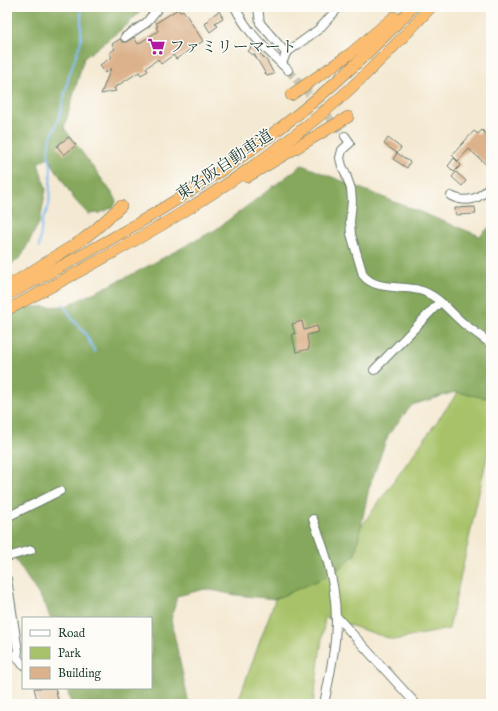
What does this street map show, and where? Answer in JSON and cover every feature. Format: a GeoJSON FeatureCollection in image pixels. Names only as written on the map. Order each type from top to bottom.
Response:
{"type":"FeatureCollection","features":[{"type":"Feature","properties":{"kind":"highway"},"geometry":{"type":"LineString","coordinates":[[291,95],[350,54],[405,7]]}},
{"type":"Feature","properties":{"kind":"highway","name":"東名阪自動車道"},"geometry":{"type":"LineString","coordinates":[[7,295],[146,218],[186,194],[259,144],[293,118],[357,63],[413,7]]}},
{"type":"Feature","properties":{"kind":"highway","name":"東名阪自動車道"},"geometry":{"type":"LineString","coordinates":[[7,310],[152,230],[229,182],[302,129],[338,99],[404,36],[431,7]]}},
{"type":"Feature","properties":{"kind":"highway"},"geometry":{"type":"LineString","coordinates":[[152,230],[179,217],[348,117]]}},
{"type":"Feature","properties":{"kind":"highway"},"geometry":{"type":"LineString","coordinates":[[7,287],[82,240],[120,206]]}},
{"type":"Feature","properties":{"kind":"street"},"geometry":{"type":"LineString","coordinates":[[125,37],[146,23],[159,7]]}},
{"type":"Feature","properties":{"kind":"street"},"geometry":{"type":"LineString","coordinates":[[234,7],[246,28],[275,59],[285,67],[286,53],[260,23],[258,7]]}},
{"type":"Feature","properties":{"kind":"street"},"geometry":{"type":"LineString","coordinates":[[286,53],[319,29],[339,7]]}},
{"type":"Feature","properties":{"kind":"street"},"geometry":{"type":"LineString","coordinates":[[345,136],[350,143],[342,150],[340,158],[351,189],[351,234],[363,275],[370,281],[382,285],[419,290],[433,295],[464,324],[491,344]]}},
{"type":"Feature","properties":{"kind":"street"},"geometry":{"type":"LineString","coordinates":[[451,196],[458,199],[469,200],[483,194],[491,186]]}},
{"type":"Feature","properties":{"kind":"street"},"geometry":{"type":"LineString","coordinates":[[374,370],[440,302]]}},
{"type":"Feature","properties":{"kind":"street"},"geometry":{"type":"LineString","coordinates":[[7,517],[60,491]]}},
{"type":"Feature","properties":{"kind":"street"},"geometry":{"type":"LineString","coordinates":[[313,519],[330,570],[335,594],[337,616],[336,642],[324,704]]}},
{"type":"Feature","properties":{"kind":"street"},"geometry":{"type":"LineString","coordinates":[[7,557],[31,550]]}},
{"type":"Feature","properties":{"kind":"street"},"geometry":{"type":"LineString","coordinates":[[7,579],[18,651],[16,657],[22,664]]}},
{"type":"Feature","properties":{"kind":"street"},"geometry":{"type":"LineString","coordinates":[[337,616],[416,704]]}},
{"type":"Feature","properties":{"kind":"green space"},"geometry":{"type":"Polygon","coordinates":[[[7,7],[125,7],[127,9],[129,7],[144,7],[127,25],[84,58],[64,128],[115,197],[116,202],[114,207],[99,213],[88,214],[74,199],[48,157],[38,163],[46,189],[40,221],[21,257],[7,267],[7,7]]]}},
{"type":"Feature","properties":{"kind":"green space"},"geometry":{"type":"Polygon","coordinates":[[[302,165],[480,236],[491,225],[491,399],[455,392],[412,405],[388,435],[369,488],[355,555],[333,574],[275,599],[236,595],[205,589],[177,596],[171,620],[189,704],[71,704],[67,689],[152,689],[152,617],[50,617],[46,606],[7,547],[7,308],[66,306],[135,273],[215,230],[302,165]]]}},
{"type":"Feature","properties":{"kind":"green space"},"geometry":{"type":"Polygon","coordinates":[[[469,377],[491,384],[491,439],[449,629],[394,640],[325,617],[313,704],[237,704],[280,586],[350,542],[469,377]]]}},
{"type":"Feature","properties":{"kind":"building"},"geometry":{"type":"Polygon","coordinates":[[[178,9],[180,12],[183,10],[203,41],[176,59],[173,55],[161,64],[158,59],[146,68],[148,71],[141,75],[139,72],[114,88],[116,91],[101,94],[111,68],[105,73],[100,65],[112,57],[109,53],[115,49],[112,44],[120,39],[122,42],[126,42],[134,37],[138,44],[158,31],[156,27],[158,26],[156,23],[178,9]]]}},
{"type":"Feature","properties":{"kind":"building"},"geometry":{"type":"Polygon","coordinates":[[[219,11],[223,18],[215,23],[218,26],[210,32],[205,24],[209,20],[208,19],[219,11]]]}},
{"type":"Feature","properties":{"kind":"building"},"geometry":{"type":"Polygon","coordinates":[[[251,44],[267,61],[274,74],[267,76],[254,54],[253,55],[248,51],[251,48],[251,44]]]}},
{"type":"Feature","properties":{"kind":"building"},"geometry":{"type":"Polygon","coordinates":[[[482,130],[488,136],[491,133],[491,169],[469,149],[458,161],[452,155],[474,131],[478,134],[482,130]]]}},
{"type":"Feature","properties":{"kind":"building"},"geometry":{"type":"Polygon","coordinates":[[[69,137],[76,145],[64,155],[57,146],[69,137]]]}},
{"type":"Feature","properties":{"kind":"building"},"geometry":{"type":"Polygon","coordinates":[[[388,138],[401,148],[397,153],[384,144],[388,138]]]}},
{"type":"Feature","properties":{"kind":"building"},"geometry":{"type":"Polygon","coordinates":[[[397,153],[410,162],[407,168],[393,159],[397,153]]]}},
{"type":"Feature","properties":{"kind":"building"},"geometry":{"type":"Polygon","coordinates":[[[454,158],[461,165],[454,172],[448,166],[454,158]]]}},
{"type":"Feature","properties":{"kind":"building"},"geometry":{"type":"Polygon","coordinates":[[[456,172],[466,181],[462,186],[452,177],[456,172]]]}},
{"type":"Feature","properties":{"kind":"building"},"geometry":{"type":"Polygon","coordinates":[[[475,207],[476,214],[456,215],[455,208],[475,207]]]}},
{"type":"Feature","properties":{"kind":"building"},"geometry":{"type":"Polygon","coordinates":[[[302,321],[304,330],[317,326],[319,332],[307,335],[309,349],[296,352],[292,334],[295,334],[292,324],[302,321]]]}},
{"type":"Feature","properties":{"kind":"building"},"geometry":{"type":"Polygon","coordinates":[[[34,689],[55,689],[59,704],[38,704],[34,689]]]}},
{"type":"Feature","properties":{"kind":"waterway"},"geometry":{"type":"LineString","coordinates":[[39,247],[42,222],[49,205],[51,166],[48,154],[49,143],[60,114],[69,76],[81,41],[81,7]]}},
{"type":"Feature","properties":{"kind":"waterway"},"geometry":{"type":"LineString","coordinates":[[63,304],[73,320],[85,333],[95,352]]}},
{"type":"Feature","properties":{"kind":"tunnel"},"geometry":{"type":"LineString","coordinates":[[288,70],[345,136]]}},
{"type":"Feature","properties":{"kind":"place","name":"ファミリーマート"},"geometry":{"type":"Point","coordinates":[156,46]}}]}
